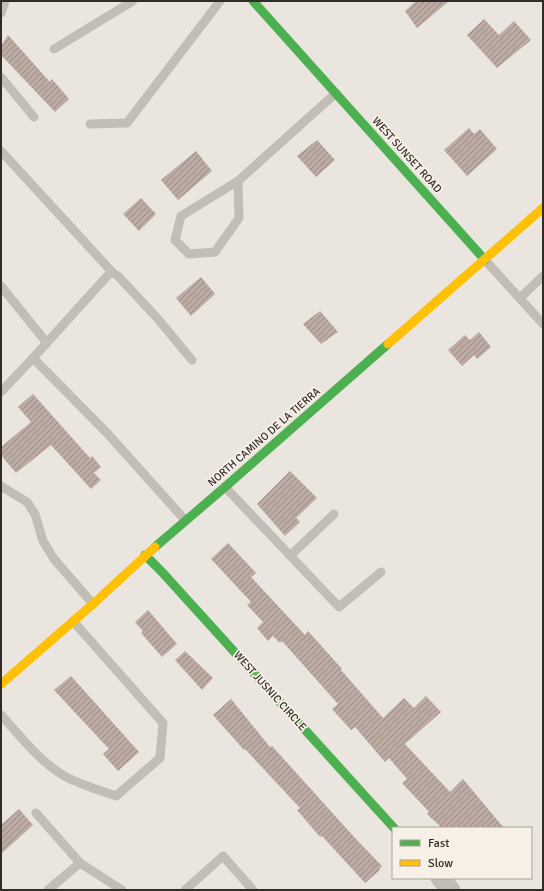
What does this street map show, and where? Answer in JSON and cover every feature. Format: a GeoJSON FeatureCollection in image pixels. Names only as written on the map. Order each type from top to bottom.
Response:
{"type":"FeatureCollection","features":[{"type":"Feature","properties":{"kind":"street","name":"WEST SUNSET ROAD"},"geometry":{"type":"LineString","coordinates":[[253,1],[485,260]]}},
{"type":"Feature","properties":{"kind":"street","name":"NORTH CAMINO DE LA TIERRA"},"geometry":{"type":"LineString","coordinates":[[1,684],[93,604],[145,555],[226,487],[543,208]]}},
{"type":"Feature","properties":{"kind":"street","name":"WEST JUSNIC CIRCLE"},"geometry":{"type":"LineString","coordinates":[[145,555],[393,827]]}},
{"type":"Feature","properties":{"kind":"street"},"geometry":{"type":"LineString","coordinates":[[441,879],[451,890]]}},
{"type":"Feature","properties":{"kind":"lane"},"geometry":{"type":"LineString","coordinates":[[1,13],[5,1]]}},
{"type":"Feature","properties":{"kind":"lane"},"geometry":{"type":"LineString","coordinates":[[54,49],[133,1]]}},
{"type":"Feature","properties":{"kind":"lane"},"geometry":{"type":"LineString","coordinates":[[90,124],[127,123],[220,1]]}},
{"type":"Feature","properties":{"kind":"lane"},"geometry":{"type":"LineString","coordinates":[[1,76],[34,117]]}},
{"type":"Feature","properties":{"kind":"lane"},"geometry":{"type":"LineString","coordinates":[[238,181],[239,218],[215,252],[189,254],[175,240],[181,216],[238,181],[336,93]]}},
{"type":"Feature","properties":{"kind":"lane"},"geometry":{"type":"LineString","coordinates":[[1,151],[113,273],[118,276],[153,314],[192,360]]}},
{"type":"Feature","properties":{"kind":"lane","name":"WEST SUNSET ROAD"},"geometry":{"type":"LineString","coordinates":[[485,260],[543,324]]}},
{"type":"Feature","properties":{"kind":"lane"},"geometry":{"type":"LineString","coordinates":[[1,392],[109,274],[113,273]]}},
{"type":"Feature","properties":{"kind":"lane"},"geometry":{"type":"LineString","coordinates":[[520,298],[543,276]]}},
{"type":"Feature","properties":{"kind":"lane"},"geometry":{"type":"LineString","coordinates":[[1,286],[47,343]]}},
{"type":"Feature","properties":{"kind":"lane"},"geometry":{"type":"LineString","coordinates":[[33,358],[108,434],[185,520]]}},
{"type":"Feature","properties":{"kind":"lane"},"geometry":{"type":"LineString","coordinates":[[1,486],[27,502],[35,514],[43,541],[54,559],[93,604]]}},
{"type":"Feature","properties":{"kind":"lane"},"geometry":{"type":"LineString","coordinates":[[226,487],[339,607],[381,572]]}},
{"type":"Feature","properties":{"kind":"lane"},"geometry":{"type":"LineString","coordinates":[[290,556],[334,514]]}},
{"type":"Feature","properties":{"kind":"lane"},"geometry":{"type":"LineString","coordinates":[[1,714],[32,749],[50,765],[66,776],[86,786],[116,796],[160,758],[162,723],[74,621]]}},
{"type":"Feature","properties":{"kind":"lane"},"geometry":{"type":"LineString","coordinates":[[36,813],[80,863],[122,890]]}},
{"type":"Feature","properties":{"kind":"lane"},"geometry":{"type":"LineString","coordinates":[[185,890],[223,856],[253,890]]}},
{"type":"Feature","properties":{"kind":"lane"},"geometry":{"type":"LineString","coordinates":[[48,890],[80,863]]}},
{"type":"Feature","properties":{"kind":"building"},"geometry":{"type":"Polygon","coordinates":[[[416,1],[449,1],[417,28],[405,11],[416,1]]]}},
{"type":"Feature","properties":{"kind":"building"},"geometry":{"type":"Polygon","coordinates":[[[484,19],[499,35],[514,21],[531,40],[497,68],[467,35],[484,19]]]}},
{"type":"Feature","properties":{"kind":"building"},"geometry":{"type":"Polygon","coordinates":[[[8,35],[50,82],[52,79],[69,99],[55,112],[1,55],[1,46],[8,35]]]}},
{"type":"Feature","properties":{"kind":"building"},"geometry":{"type":"Polygon","coordinates":[[[469,128],[474,134],[480,129],[497,149],[467,176],[444,150],[469,128]]]}},
{"type":"Feature","properties":{"kind":"building"},"geometry":{"type":"Polygon","coordinates":[[[317,140],[335,160],[316,177],[297,156],[317,140]]]}},
{"type":"Feature","properties":{"kind":"building"},"geometry":{"type":"Polygon","coordinates":[[[196,151],[212,171],[178,200],[161,180],[196,151]]]}},
{"type":"Feature","properties":{"kind":"building"},"geometry":{"type":"Polygon","coordinates":[[[141,198],[156,214],[139,231],[123,214],[141,198]]]}},
{"type":"Feature","properties":{"kind":"building"},"geometry":{"type":"Polygon","coordinates":[[[201,277],[215,294],[191,316],[176,298],[201,277]]]}},
{"type":"Feature","properties":{"kind":"building"},"geometry":{"type":"Polygon","coordinates":[[[320,311],[338,332],[321,344],[303,324],[320,311]]]}},
{"type":"Feature","properties":{"kind":"building"},"geometry":{"type":"Polygon","coordinates":[[[479,332],[491,347],[477,359],[474,355],[462,366],[448,350],[465,335],[470,340],[479,332]]]}},
{"type":"Feature","properties":{"kind":"building"},"geometry":{"type":"Polygon","coordinates":[[[33,394],[90,458],[92,456],[101,467],[94,473],[101,480],[91,489],[51,445],[16,473],[1,455],[1,447],[31,422],[18,407],[33,394]]]}},
{"type":"Feature","properties":{"kind":"building"},"geometry":{"type":"Polygon","coordinates":[[[290,471],[317,498],[296,518],[300,522],[285,536],[257,504],[290,471]]]}},
{"type":"Feature","properties":{"kind":"building"},"geometry":{"type":"Polygon","coordinates":[[[228,543],[256,573],[251,577],[305,635],[308,631],[383,718],[404,698],[414,708],[426,696],[441,712],[405,744],[450,792],[463,779],[503,827],[441,827],[427,814],[429,812],[402,783],[407,779],[389,758],[385,762],[355,727],[351,730],[332,709],[338,704],[282,641],[280,643],[273,636],[268,641],[257,628],[263,622],[247,605],[251,602],[211,559],[228,543]]]}},
{"type":"Feature","properties":{"kind":"building"},"geometry":{"type":"Polygon","coordinates":[[[148,610],[177,644],[162,657],[141,633],[143,631],[135,622],[148,610]]]}},
{"type":"Feature","properties":{"kind":"building"},"geometry":{"type":"Polygon","coordinates":[[[185,651],[213,678],[202,690],[175,660],[185,651]]]}},
{"type":"Feature","properties":{"kind":"building"},"geometry":{"type":"Polygon","coordinates":[[[71,676],[139,752],[118,771],[103,754],[109,749],[54,690],[71,676]]]}},
{"type":"Feature","properties":{"kind":"building"},"geometry":{"type":"Polygon","coordinates":[[[231,699],[270,747],[272,746],[382,866],[379,869],[380,870],[365,883],[322,836],[320,837],[297,810],[300,808],[245,749],[244,750],[213,715],[231,699]]]}},
{"type":"Feature","properties":{"kind":"building"},"geometry":{"type":"Polygon","coordinates":[[[19,809],[33,825],[1,854],[1,825],[19,809]]]}},
{"type":"Feature","properties":{"kind":"traffic: fast"},"geometry":{"type":"LineString","coordinates":[[253,1],[485,260]]}},
{"type":"Feature","properties":{"kind":"traffic: fast"},"geometry":{"type":"LineString","coordinates":[[155,547],[388,344]]}},
{"type":"Feature","properties":{"kind":"traffic: fast"},"geometry":{"type":"LineString","coordinates":[[145,555],[393,827]]}},
{"type":"Feature","properties":{"kind":"traffic: slow"},"geometry":{"type":"LineString","coordinates":[[388,344],[543,208]]}},
{"type":"Feature","properties":{"kind":"traffic: slow"},"geometry":{"type":"LineString","coordinates":[[1,684],[93,604],[155,547]]}}]}
